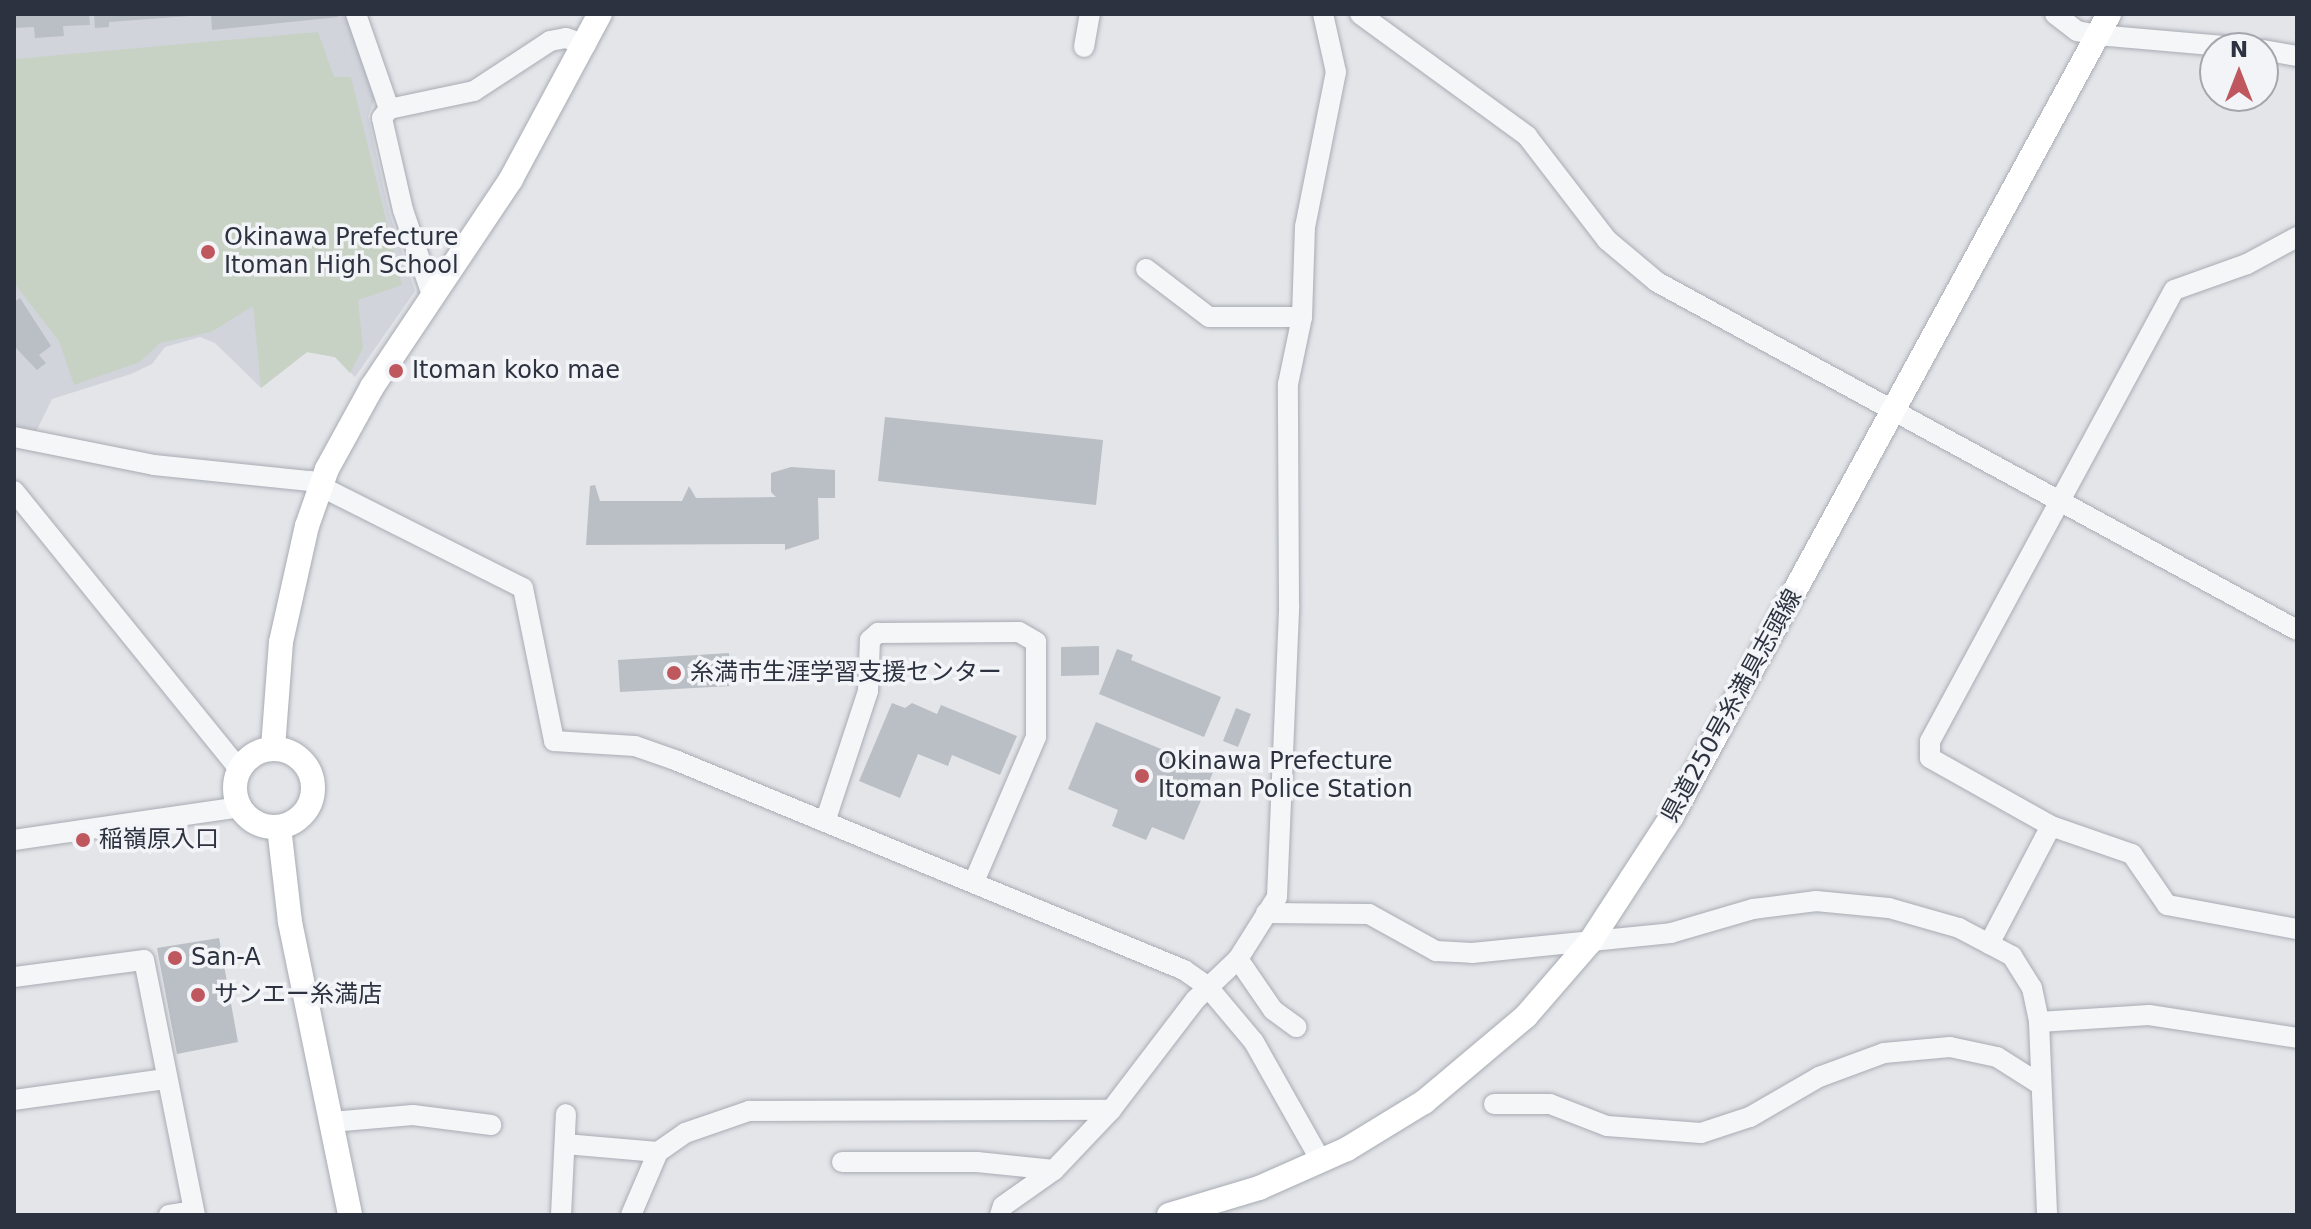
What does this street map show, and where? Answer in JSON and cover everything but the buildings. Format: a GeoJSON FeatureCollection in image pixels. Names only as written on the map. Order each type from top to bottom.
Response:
{"type":"FeatureCollection","features":[{"type":"Feature","properties":{"kind":"main road"},"geometry":{"type":"LineString","coordinates":[[273,748],[281,642],[321,486],[342,436],[511,179],[600,14]]}},
{"type":"Feature","properties":{"kind":"main road","name":"県道250号糸満具志頭線"},"geometry":{"type":"LineString","coordinates":[[1169,1215],[1259,1188],[1321,1161],[1458,1077],[1526,1016],[1590,942],[1672,816],[2103,25]]}},
{"type":"Feature","properties":{"kind":"main road"},"geometry":{"type":"LineString","coordinates":[[273,748],[298,756],[313,778],[310,804],[303,815],[279,827],[256,823],[239,807],[235,795],[239,769],[248,758],[273,748]]}},
{"type":"Feature","properties":{"kind":"main road"},"geometry":{"type":"LineString","coordinates":[[279,827],[290,922],[350,1215]]}},
{"type":"Feature","properties":{"kind":"street"},"geometry":{"type":"LineString","coordinates":[[356,14],[389,109]]}},
{"type":"Feature","properties":{"kind":"street"},"geometry":{"type":"LineString","coordinates":[[1084,47],[1090,14]]}},
{"type":"Feature","properties":{"kind":"street"},"geometry":{"type":"LineString","coordinates":[[1000,1215],[1003,1206],[1054,1170],[1111,1110],[1207,986],[1238,959],[1277,897],[1281,867],[1288,384],[1302,317],[1305,227],[1336,72],[1323,14]]}},
{"type":"Feature","properties":{"kind":"street"},"geometry":{"type":"LineString","coordinates":[[1360,14],[1527,136],[1607,240],[1657,282],[2297,630]]}},
{"type":"Feature","properties":{"kind":"street"},"geometry":{"type":"LineString","coordinates":[[2055,14],[2077,31],[2103,25],[2199,40]]}},
{"type":"Feature","properties":{"kind":"street"},"geometry":{"type":"LineString","coordinates":[[433,298],[403,210],[382,118],[389,109],[474,91],[550,41],[566,38],[586,45]]}},
{"type":"Feature","properties":{"kind":"street"},"geometry":{"type":"LineString","coordinates":[[2297,237],[2247,264],[2174,290],[1930,741],[1930,758],[2051,826],[2132,854],[2167,905],[2297,929]]}},
{"type":"Feature","properties":{"kind":"street"},"geometry":{"type":"LineString","coordinates":[[1146,269],[1209,317],[1302,317]]}},
{"type":"Feature","properties":{"kind":"street"},"geometry":{"type":"LineString","coordinates":[[14,437],[154,465],[290,478],[321,486],[523,588],[554,741],[635,746],[1155,955],[1207,986],[1254,1042],[1321,1161]]}},
{"type":"Feature","properties":{"kind":"street"},"geometry":{"type":"LineString","coordinates":[[14,491],[239,769]]}},
{"type":"Feature","properties":{"kind":"street"},"geometry":{"type":"LineString","coordinates":[[825,822],[868,691],[870,640],[878,633],[1019,632],[1036,642],[1036,737],[974,882]]}},
{"type":"Feature","properties":{"kind":"street"},"geometry":{"type":"LineString","coordinates":[[14,840],[239,807]]}},
{"type":"Feature","properties":{"kind":"street"},"geometry":{"type":"LineString","coordinates":[[1989,944],[2051,826]]}},
{"type":"Feature","properties":{"kind":"street"},"geometry":{"type":"LineString","coordinates":[[1266,913],[1369,914],[1436,951],[1499,953],[1671,933],[1753,909],[1816,901],[1889,908],[1959,928],[2012,956],[2032,988],[2039,1022],[2038,1083],[2047,1215]]}},
{"type":"Feature","properties":{"kind":"street"},"geometry":{"type":"LineString","coordinates":[[1238,959],[1273,1010],[1296,1027]]}},
{"type":"Feature","properties":{"kind":"street"},"geometry":{"type":"LineString","coordinates":[[14,977],[144,960],[165,1079],[194,1213],[169,1215]]}},
{"type":"Feature","properties":{"kind":"street"},"geometry":{"type":"LineString","coordinates":[[2039,1022],[2149,1015],[2297,1038]]}},
{"type":"Feature","properties":{"kind":"street"},"geometry":{"type":"LineString","coordinates":[[1494,1104],[1550,1104],[1607,1126],[1701,1133],[1750,1117],[1819,1077],[1884,1053],[1950,1047],[1997,1057],[2038,1083]]}},
{"type":"Feature","properties":{"kind":"street"},"geometry":{"type":"LineString","coordinates":[[14,1100],[165,1079]]}},
{"type":"Feature","properties":{"kind":"street"},"geometry":{"type":"LineString","coordinates":[[631,1215],[658,1152],[685,1133],[749,1111],[1111,1110]]}},
{"type":"Feature","properties":{"kind":"street"},"geometry":{"type":"LineString","coordinates":[[561,1215],[566,1114]]}},
{"type":"Feature","properties":{"kind":"street"},"geometry":{"type":"LineString","coordinates":[[331,1122],[413,1115],[491,1125]]}},
{"type":"Feature","properties":{"kind":"street"},"geometry":{"type":"LineString","coordinates":[[565,1144],[658,1152]]}},
{"type":"Feature","properties":{"kind":"street"},"geometry":{"type":"LineString","coordinates":[[842,1162],[1036,1164],[1054,1170]]}},
{"type":"Feature","properties":{"kind":"shaded area","name":"Okinawa Prefecture Itoman High School"},"geometry":{"type":"Polygon","coordinates":[[[14,14],[349,14],[377,93],[368,116],[389,212],[415,291],[355,377],[335,357],[307,352],[261,388],[215,343],[200,337],[165,347],[152,364],[131,374],[52,399],[35,434],[14,428],[14,14]]]}},
{"type":"Feature","properties":{"kind":"shaded area","name":"Okinawa Prefecture Itoman High School"},"geometry":{"type":"Polygon","coordinates":[[[318,32],[334,77],[351,77],[402,285],[358,300],[363,348],[350,373],[335,357],[307,352],[261,388],[253,306],[211,332],[160,343],[140,362],[74,385],[59,341],[14,283],[14,59],[318,32]]]}},
{"type":"Feature","properties":{"kind":"place","name":"Okinawa Prefecture Itoman High School"},"geometry":{"type":"Point","coordinates":[208,252]}},
{"type":"Feature","properties":{"kind":"place","name":"Itoman koko mae"},"geometry":{"type":"Point","coordinates":[396,371]}},
{"type":"Feature","properties":{"kind":"place","name":"糸満市生涯学習支援センター"},"geometry":{"type":"Point","coordinates":[674,673]}},
{"type":"Feature","properties":{"kind":"place","name":"Okinawa Prefecture Itoman Police Station"},"geometry":{"type":"Point","coordinates":[1142,776]}},
{"type":"Feature","properties":{"kind":"place","name":"稲嶺原入口"},"geometry":{"type":"Point","coordinates":[83,840]}},
{"type":"Feature","properties":{"kind":"place","name":"San-A"},"geometry":{"type":"Point","coordinates":[175,958]}},
{"type":"Feature","properties":{"kind":"place","name":"サンエー糸満店"},"geometry":{"type":"Point","coordinates":[198,995]}}]}
